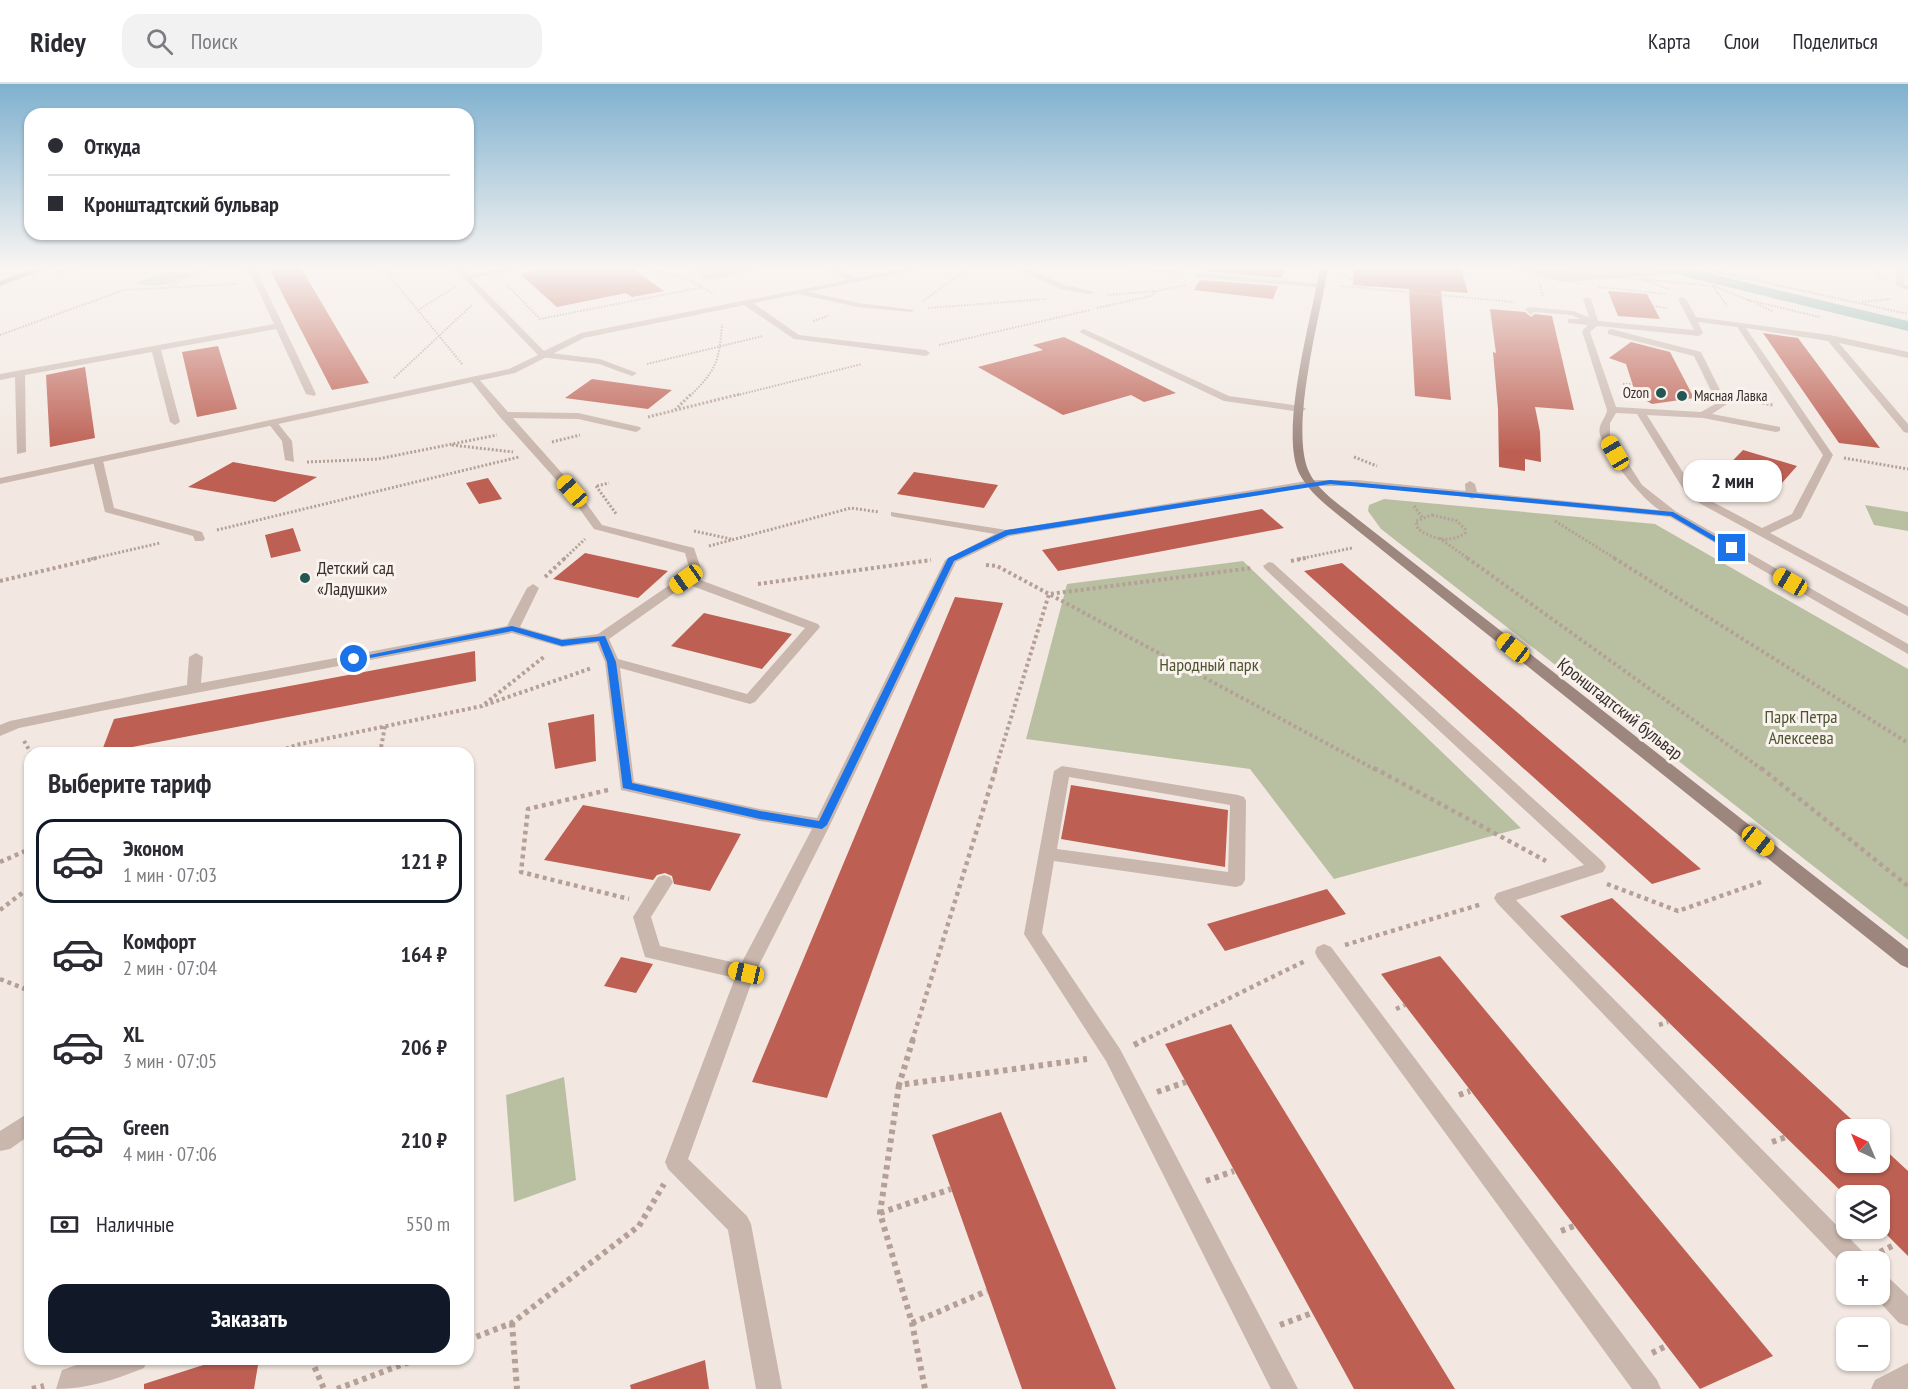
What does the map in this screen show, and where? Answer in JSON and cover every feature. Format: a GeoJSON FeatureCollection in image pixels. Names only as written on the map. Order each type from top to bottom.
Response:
{"type":"FeatureCollection","features":[{"type":"Feature","properties":{"kind":"main road","name":"Кронштадтский бульвар"},"geometry":{"type":"LineString","coordinates":[[1319,329],[1301,409],[1297,450],[1305,475],[1382,544],[1908,960]]}},
{"type":"Feature","properties":{"kind":"street"},"geometry":{"type":"LineString","coordinates":[[0,377],[263,329]]}},
{"type":"Feature","properties":{"kind":"street"},"geometry":{"type":"LineString","coordinates":[[280,329],[311,394]]}},
{"type":"Feature","properties":{"kind":"street"},"geometry":{"type":"LineString","coordinates":[[518,329],[543,355],[600,362],[629,371]]}},
{"type":"Feature","properties":{"kind":"street"},"geometry":{"type":"LineString","coordinates":[[0,482],[273,423],[470,374],[512,371],[581,336],[617,329]]}},
{"type":"Feature","properties":{"kind":"street"},"geometry":{"type":"LineString","coordinates":[[1588,329],[1586,331],[1590,350],[1612,410],[1603,428],[1615,453],[1638,487],[1673,514],[1908,650]]}},
{"type":"Feature","properties":{"kind":"street"},"geometry":{"type":"LineString","coordinates":[[1607,329],[1698,354],[1722,404],[1703,415]]}},
{"type":"Feature","properties":{"kind":"street"},"geometry":{"type":"LineString","coordinates":[[1645,329],[1699,333]]}},
{"type":"Feature","properties":{"kind":"street"},"geometry":{"type":"LineString","coordinates":[[1697,329],[1705,344],[1702,352]]}},
{"type":"Feature","properties":{"kind":"street"},"geometry":{"type":"LineString","coordinates":[[1742,329],[1828,455],[1797,516],[1760,532]]}},
{"type":"Feature","properties":{"kind":"street"},"geometry":{"type":"LineString","coordinates":[[1774,329],[1908,355]]}},
{"type":"Feature","properties":{"kind":"street"},"geometry":{"type":"LineString","coordinates":[[787,330],[797,337],[926,353]]}},
{"type":"Feature","properties":{"kind":"street"},"geometry":{"type":"LineString","coordinates":[[1084,331],[1227,399],[1301,409]]}},
{"type":"Feature","properties":{"kind":"street"},"geometry":{"type":"LineString","coordinates":[[1830,338],[1908,430]]}},
{"type":"Feature","properties":{"kind":"street"},"geometry":{"type":"LineString","coordinates":[[156,349],[175,422]]}},
{"type":"Feature","properties":{"kind":"street"},"geometry":{"type":"LineString","coordinates":[[20,374],[21,452]]}},
{"type":"Feature","properties":{"kind":"street"},"geometry":{"type":"LineString","coordinates":[[0,731],[15,724],[512,628],[562,643],[602,638],[696,572],[690,551],[598,527],[572,491],[503,415],[470,374]]}},
{"type":"Feature","properties":{"kind":"street"},"geometry":{"type":"LineString","coordinates":[[1612,410],[1703,415],[1776,429]]}},
{"type":"Feature","properties":{"kind":"street"},"geometry":{"type":"LineString","coordinates":[[1640,412],[1692,495],[1908,612]]}},
{"type":"Feature","properties":{"kind":"street"},"geometry":{"type":"LineString","coordinates":[[503,415],[578,416],[636,429]]}},
{"type":"Feature","properties":{"kind":"street"},"geometry":{"type":"LineString","coordinates":[[273,423],[287,441],[290,460]]}},
{"type":"Feature","properties":{"kind":"street"},"geometry":{"type":"LineString","coordinates":[[98,461],[108,510],[198,537]]}},
{"type":"Feature","properties":{"kind":"street"},"geometry":{"type":"LineString","coordinates":[[769,1389],[739,1224],[676,1162],[746,973],[822,825],[951,560],[1006,533],[1313,483],[1357,483],[1471,490],[1673,514]]}},
{"type":"Feature","properties":{"kind":"street"},"geometry":{"type":"LineString","coordinates":[[895,514],[1006,533]]}},
{"type":"Feature","properties":{"kind":"street"},"geometry":{"type":"LineString","coordinates":[[1269,566],[1597,867],[1503,898],[1846,1251]]}},
{"type":"Feature","properties":{"kind":"street"},"geometry":{"type":"LineString","coordinates":[[612,662],[750,699],[813,627],[686,579]]}},
{"type":"Feature","properties":{"kind":"street"},"geometry":{"type":"LineString","coordinates":[[512,628],[533,588]]}},
{"type":"Feature","properties":{"kind":"street"},"geometry":{"type":"LineString","coordinates":[[602,638],[612,662],[627,786],[760,815],[822,825]]}},
{"type":"Feature","properties":{"kind":"street"},"geometry":{"type":"LineString","coordinates":[[194,689],[196,657]]}},
{"type":"Feature","properties":{"kind":"street"},"geometry":{"type":"LineString","coordinates":[[1047,854],[1236,880],[1238,801],[1062,771],[1047,854],[1033,934],[1113,1055],[1285,1389]]}},
{"type":"Feature","properties":{"kind":"street"},"geometry":{"type":"LineString","coordinates":[[664,882],[642,916],[651,952],[746,973]]}},
{"type":"Feature","properties":{"kind":"street"},"geometry":{"type":"LineString","coordinates":[[1324,952],[1648,1389]]}},
{"type":"Feature","properties":{"kind":"street"},"geometry":{"type":"LineString","coordinates":[[0,1141],[2,1142],[24,1126]]}},
{"type":"Feature","properties":{"kind":"street"},"geometry":{"type":"LineString","coordinates":[[1890,1295],[1908,1314]]}},
{"type":"Feature","properties":{"kind":"street"},"geometry":{"type":"LineString","coordinates":[[69,1389],[71,1379],[116,1365]]}},
{"type":"Feature","properties":{"kind":"street"},"geometry":{"type":"LineString","coordinates":[[1884,1389],[1908,1376]]}},
{"type":"Feature","properties":{"kind":"path"},"geometry":{"type":"LineString","coordinates":[[0,335],[17,329]]}},
{"type":"Feature","properties":{"kind":"path"},"geometry":{"type":"LineString","coordinates":[[433,329],[470,374]]}},
{"type":"Feature","properties":{"kind":"path"},"geometry":{"type":"LineString","coordinates":[[392,379],[448,329]]}},
{"type":"Feature","properties":{"kind":"path"},"geometry":{"type":"LineString","coordinates":[[673,412],[712,374],[720,346],[721,329]]}},
{"type":"Feature","properties":{"kind":"path"},"geometry":{"type":"LineString","coordinates":[[629,371],[790,329]]}},
{"type":"Feature","properties":{"kind":"path"},"geometry":{"type":"LineString","coordinates":[[915,351],[1010,329]]}},
{"type":"Feature","properties":{"kind":"path"},"geometry":{"type":"LineString","coordinates":[[1802,329],[1804,333]]}},
{"type":"Feature","properties":{"kind":"path"},"geometry":{"type":"LineString","coordinates":[[534,447],[869,362]]}},
{"type":"Feature","properties":{"kind":"path"},"geometry":{"type":"LineString","coordinates":[[1623,384],[1633,384]]}},
{"type":"Feature","properties":{"kind":"path"},"geometry":{"type":"LineString","coordinates":[[1719,396],[1797,410]]}},
{"type":"Feature","properties":{"kind":"path"},"geometry":{"type":"LineString","coordinates":[[290,460],[333,464],[371,460],[519,431]]}},
{"type":"Feature","properties":{"kind":"path"},"geometry":{"type":"LineString","coordinates":[[0,581],[198,537],[529,454],[448,445]]}},
{"type":"Feature","properties":{"kind":"path"},"geometry":{"type":"LineString","coordinates":[[1828,455],[1908,469]]}},
{"type":"Feature","properties":{"kind":"path"},"geometry":{"type":"LineString","coordinates":[[596,486],[617,515]]}},
{"type":"Feature","properties":{"kind":"path"},"geometry":{"type":"LineString","coordinates":[[690,551],[851,508],[895,514]]}},
{"type":"Feature","properties":{"kind":"path"},"geometry":{"type":"LineString","coordinates":[[1439,538],[1456,539],[1462,537],[1465,530],[1457,521],[1441,516],[1425,516],[1416,521],[1418,529],[1423,533],[1439,538],[1787,787],[1908,886]]}},
{"type":"Feature","properties":{"kind":"path"},"geometry":{"type":"LineString","coordinates":[[1549,518],[1908,743]]}},
{"type":"Feature","properties":{"kind":"path"},"geometry":{"type":"LineString","coordinates":[[533,588],[598,527]]}},
{"type":"Feature","properties":{"kind":"path"},"geometry":{"type":"LineString","coordinates":[[688,530],[734,540]]}},
{"type":"Feature","properties":{"kind":"path"},"geometry":{"type":"LineString","coordinates":[[1269,566],[1352,548]]}},
{"type":"Feature","properties":{"kind":"path"},"geometry":{"type":"LineString","coordinates":[[755,585],[920,560],[951,560],[997,566],[1533,856],[1678,911],[1761,882]]}},
{"type":"Feature","properties":{"kind":"path"},"geometry":{"type":"LineString","coordinates":[[482,706],[562,643]]}},
{"type":"Feature","properties":{"kind":"path"},"geometry":{"type":"LineString","coordinates":[[291,747],[482,706],[612,662]]}},
{"type":"Feature","properties":{"kind":"path"},"geometry":{"type":"LineString","coordinates":[[381,747],[385,726]]}},
{"type":"Feature","properties":{"kind":"path"},"geometry":{"type":"LineString","coordinates":[[627,786],[528,809],[522,872],[650,904]]}},
{"type":"Feature","properties":{"kind":"path"},"geometry":{"type":"LineString","coordinates":[[0,862],[24,852]]}},
{"type":"Feature","properties":{"kind":"path"},"geometry":{"type":"LineString","coordinates":[[0,910],[24,892]]}},
{"type":"Feature","properties":{"kind":"path"},"geometry":{"type":"LineString","coordinates":[[0,979],[24,989]]}},
{"type":"Feature","properties":{"kind":"path"},"geometry":{"type":"LineString","coordinates":[[1136,1099],[1186,1082]]}},
{"type":"Feature","properties":{"kind":"path"},"geometry":{"type":"LineString","coordinates":[[899,1085],[880,1213],[912,1323],[925,1389]]}},
{"type":"Feature","properties":{"kind":"path"},"geometry":{"type":"LineString","coordinates":[[474,1338],[512,1323],[639,1226],[676,1162]]}},
{"type":"Feature","properties":{"kind":"path"},"geometry":{"type":"LineString","coordinates":[[1183,1190],[1234,1170]]}},
{"type":"Feature","properties":{"kind":"path"},"geometry":{"type":"LineString","coordinates":[[880,1213],[951,1189]]}},
{"type":"Feature","properties":{"kind":"path"},"geometry":{"type":"LineString","coordinates":[[912,1323],[987,1291]]}},
{"type":"Feature","properties":{"kind":"path"},"geometry":{"type":"LineString","coordinates":[[1257,1334],[1312,1312]]}},
{"type":"Feature","properties":{"kind":"path"},"geometry":{"type":"LineString","coordinates":[[512,1323],[517,1389]]}},
{"type":"Feature","properties":{"kind":"path"},"geometry":{"type":"LineString","coordinates":[[314,1365],[324,1389]]}},
{"type":"Feature","properties":{"kind":"path"},"geometry":{"type":"LineString","coordinates":[[337,1389],[401,1365]]}},
{"type":"Feature","properties":{"kind":"green space","name":"Парк Петра Алексеева"},"geometry":{"type":"Polygon","coordinates":[[[1384,499],[1655,524],[1908,669],[1908,940],[1381,529],[1368,511],[1369,505],[1384,499]]]}},
{"type":"Feature","properties":{"kind":"green space"},"geometry":{"type":"Polygon","coordinates":[[[1865,505],[1908,512],[1908,531],[1874,525],[1865,505]]]}},
{"type":"Feature","properties":{"kind":"green space","name":"Народный парк"},"geometry":{"type":"Polygon","coordinates":[[[1243,561],[1521,828],[1334,879],[1250,769],[1026,739],[1067,584],[1243,561]]]}},
{"type":"Feature","properties":{"kind":"green space"},"geometry":{"type":"Polygon","coordinates":[[[564,1077],[576,1180],[514,1202],[506,1095],[564,1077]]]}},
{"type":"Feature","properties":{"kind":"building"},"geometry":{"type":"Polygon","coordinates":[[[300,329],[337,329],[369,383],[332,390],[300,329]]]}},
{"type":"Feature","properties":{"kind":"building"},"geometry":{"type":"Polygon","coordinates":[[[1411,329],[1444,329],[1451,400],[1415,396],[1411,329]]]}},
{"type":"Feature","properties":{"kind":"building"},"geometry":{"type":"Polygon","coordinates":[[[1493,329],[1555,329],[1574,410],[1535,407],[1540,432],[1541,462],[1525,459],[1525,471],[1499,467],[1498,409],[1493,352],[1496,353],[1493,329]]]}},
{"type":"Feature","properties":{"kind":"building"},"geometry":{"type":"Polygon","coordinates":[[[1763,333],[1798,338],[1880,448],[1839,443],[1763,333]]]}},
{"type":"Feature","properties":{"kind":"building"},"geometry":{"type":"Polygon","coordinates":[[[1064,337],[1176,393],[1144,402],[1131,395],[1063,415],[978,367],[1043,350],[1033,345],[1064,337]]]}},
{"type":"Feature","properties":{"kind":"building"},"geometry":{"type":"Polygon","coordinates":[[[1631,342],[1670,352],[1694,398],[1652,404],[1636,395],[1626,364],[1609,358],[1631,342]]]}},
{"type":"Feature","properties":{"kind":"building"},"geometry":{"type":"Polygon","coordinates":[[[218,346],[237,409],[197,417],[182,352],[218,346]]]}},
{"type":"Feature","properties":{"kind":"building"},"geometry":{"type":"Polygon","coordinates":[[[85,367],[95,438],[50,447],[46,375],[85,367]]]}},
{"type":"Feature","properties":{"kind":"building"},"geometry":{"type":"Polygon","coordinates":[[[592,379],[672,390],[648,409],[565,398],[592,379]]]}},
{"type":"Feature","properties":{"kind":"building"},"geometry":{"type":"Polygon","coordinates":[[[1743,450],[1797,466],[1768,499],[1712,482],[1743,450]]]}},
{"type":"Feature","properties":{"kind":"building"},"geometry":{"type":"Polygon","coordinates":[[[233,462],[317,477],[275,502],[188,487],[233,462]]]}},
{"type":"Feature","properties":{"kind":"building"},"geometry":{"type":"Polygon","coordinates":[[[914,472],[998,485],[984,508],[897,494],[914,472]]]}},
{"type":"Feature","properties":{"kind":"building"},"geometry":{"type":"Polygon","coordinates":[[[488,478],[502,499],[479,504],[466,483],[488,478]]]}},
{"type":"Feature","properties":{"kind":"building"},"geometry":{"type":"Polygon","coordinates":[[[1262,509],[1284,528],[1058,571],[1042,550],[1262,509]]]}},
{"type":"Feature","properties":{"kind":"building"},"geometry":{"type":"Polygon","coordinates":[[[293,528],[301,551],[271,558],[265,535],[293,528]]]}},
{"type":"Feature","properties":{"kind":"building"},"geometry":{"type":"Polygon","coordinates":[[[585,553],[668,571],[638,598],[553,579],[585,553]]]}},
{"type":"Feature","properties":{"kind":"building"},"geometry":{"type":"Polygon","coordinates":[[[1342,563],[1701,869],[1652,884],[1304,571],[1342,563]]]}},
{"type":"Feature","properties":{"kind":"building"},"geometry":{"type":"Polygon","coordinates":[[[955,597],[1003,603],[827,1098],[752,1082],[955,597]]]}},
{"type":"Feature","properties":{"kind":"building"},"geometry":{"type":"Polygon","coordinates":[[[704,613],[792,634],[762,669],[671,646],[704,613]]]}},
{"type":"Feature","properties":{"kind":"building"},"geometry":{"type":"Polygon","coordinates":[[[475,651],[476,681],[132,747],[103,747],[114,719],[475,651]]]}},
{"type":"Feature","properties":{"kind":"building"},"geometry":{"type":"Polygon","coordinates":[[[594,714],[596,761],[555,769],[548,723],[594,714]]]}},
{"type":"Feature","properties":{"kind":"building"},"geometry":{"type":"Polygon","coordinates":[[[1071,785],[1228,810],[1225,867],[1061,839],[1071,785]]]}},
{"type":"Feature","properties":{"kind":"building"},"geometry":{"type":"Polygon","coordinates":[[[583,805],[741,834],[710,891],[674,884],[672,876],[665,873],[657,875],[653,880],[544,860],[583,805]]]}},
{"type":"Feature","properties":{"kind":"building"},"geometry":{"type":"Polygon","coordinates":[[[1327,889],[1346,914],[1225,951],[1207,924],[1327,889]]]}},
{"type":"Feature","properties":{"kind":"building"},"geometry":{"type":"Polygon","coordinates":[[[1612,898],[1851,1119],[1836,1119],[1836,1173],[1890,1173],[1890,1154],[1908,1171],[1908,1256],[1890,1238],[1890,1185],[1836,1186],[1560,916],[1612,898]]]}},
{"type":"Feature","properties":{"kind":"building"},"geometry":{"type":"Polygon","coordinates":[[[1440,956],[1773,1356],[1700,1389],[1381,974],[1440,956]]]}},
{"type":"Feature","properties":{"kind":"building"},"geometry":{"type":"Polygon","coordinates":[[[621,957],[653,964],[636,993],[604,986],[621,957]]]}},
{"type":"Feature","properties":{"kind":"building"},"geometry":{"type":"Polygon","coordinates":[[[1231,1024],[1455,1389],[1354,1389],[1165,1044],[1231,1024]]]}},
{"type":"Feature","properties":{"kind":"building"},"geometry":{"type":"Polygon","coordinates":[[[1001,1112],[1116,1389],[1022,1389],[932,1135],[1001,1112]]]}},
{"type":"Feature","properties":{"kind":"building"},"geometry":{"type":"Polygon","coordinates":[[[705,1360],[709,1389],[631,1389],[630,1385],[705,1360]]]}},
{"type":"Feature","properties":{"kind":"building"},"geometry":{"type":"Polygon","coordinates":[[[203,1365],[258,1365],[254,1389],[144,1389],[144,1384],[203,1365]]]}},
{"type":"Feature","properties":{"kind":"place","name":"Ozon"},"geometry":{"type":"Point","coordinates":[1661,393]}},
{"type":"Feature","properties":{"kind":"place","name":"Мясная Лавка"},"geometry":{"type":"Point","coordinates":[1682,396]}},
{"type":"Feature","properties":{"kind":"place","name":"Детский сад «Ладушки»"},"geometry":{"type":"Point","coordinates":[305,578]}},
{"type":"Feature","properties":{"kind":"route"},"geometry":{"type":"LineString","coordinates":[[354,659],[512,628],[562,643],[602,638],[612,662],[627,786],[760,815],[822,825],[951,560],[1006,533],[1330,482],[1673,514],[1732,548]]}}]}
